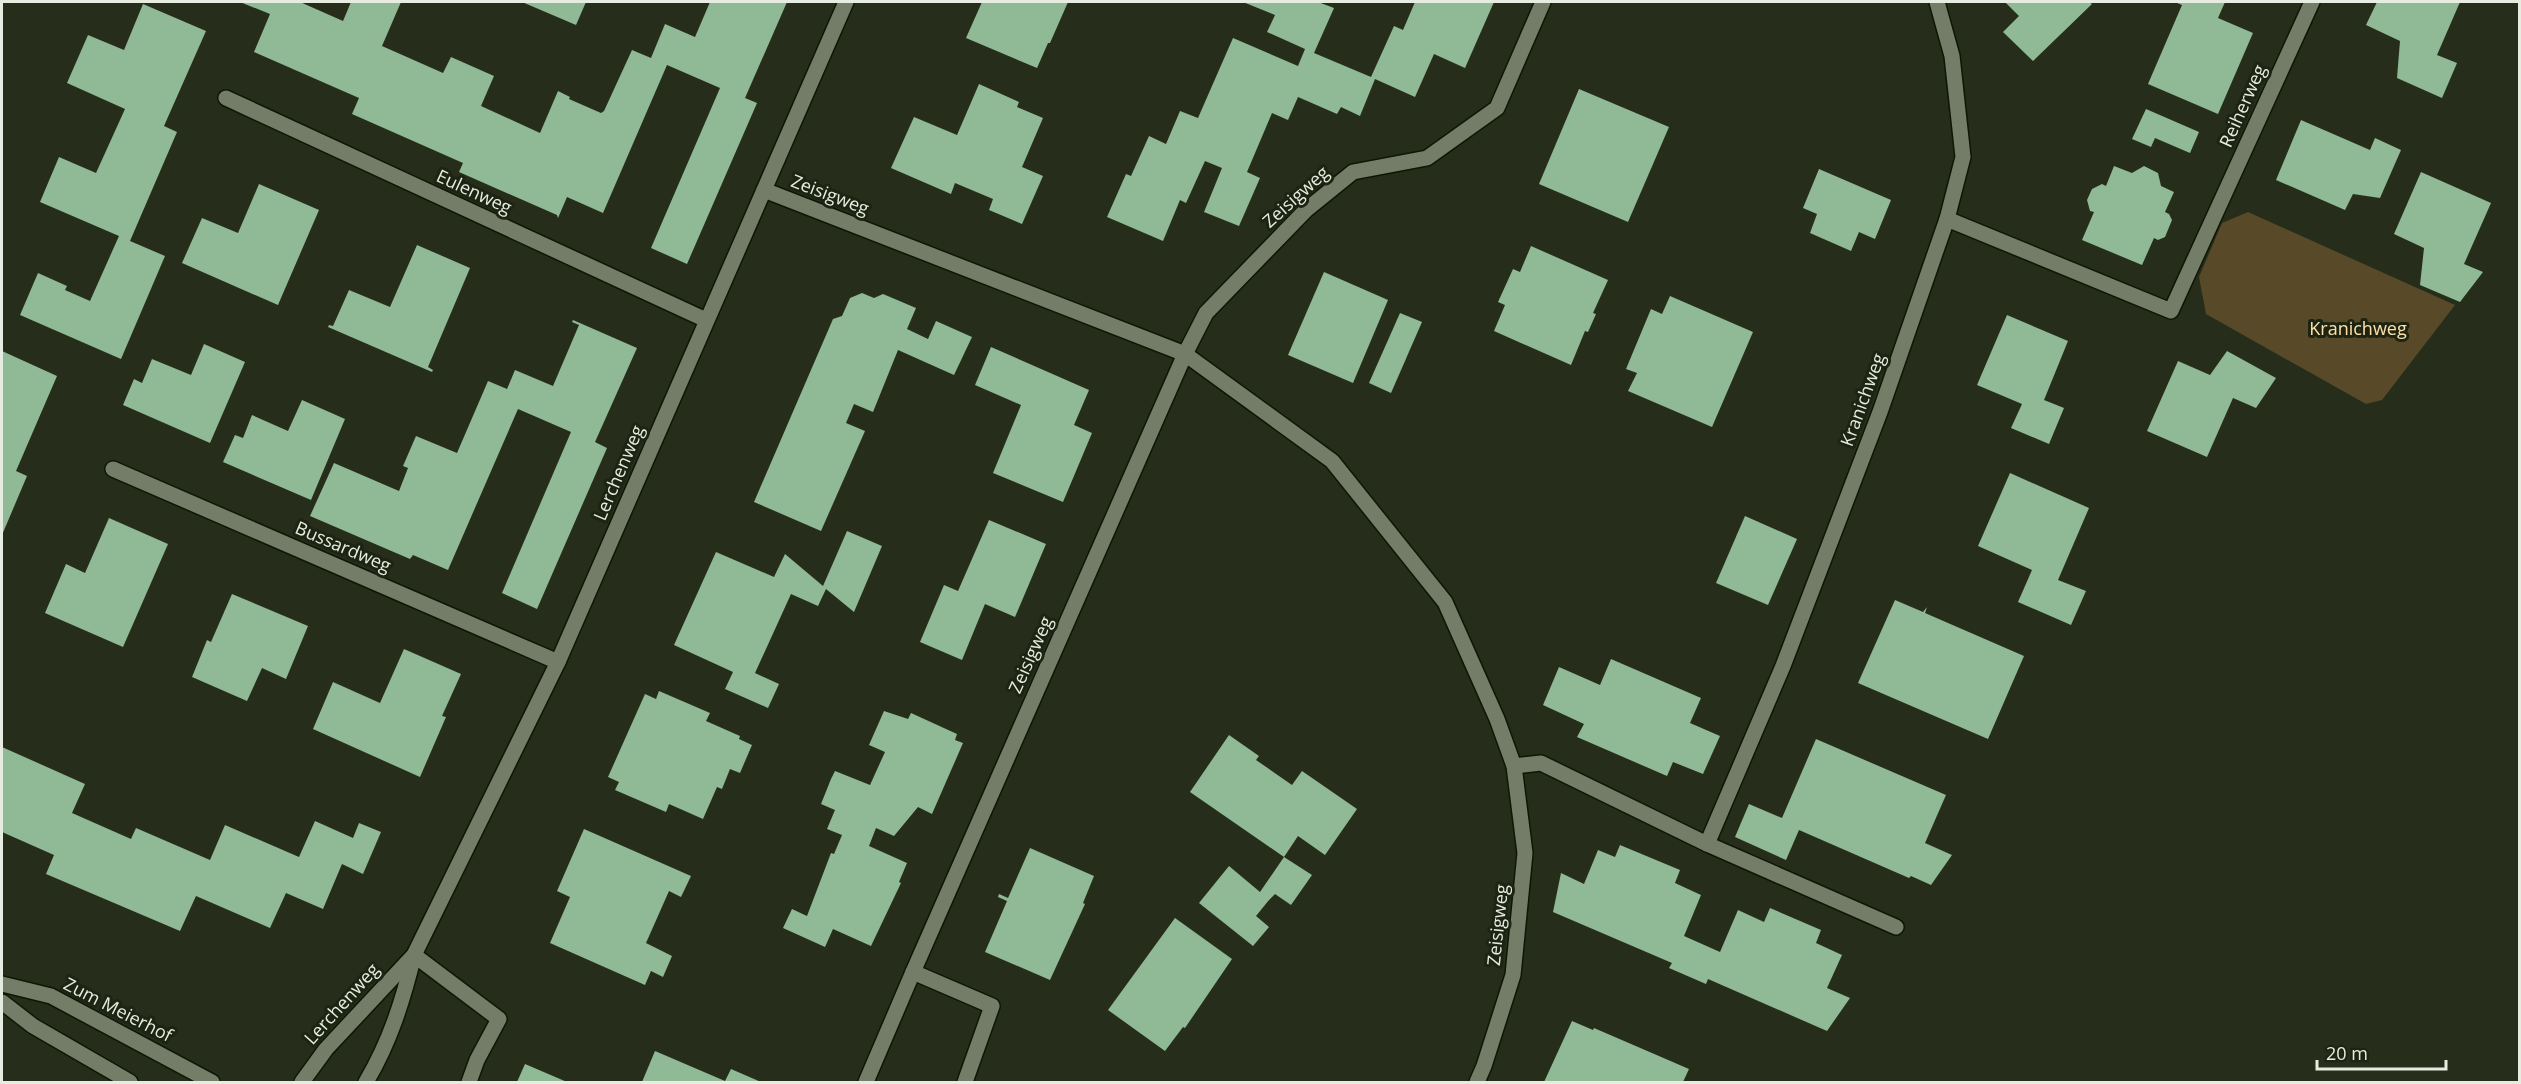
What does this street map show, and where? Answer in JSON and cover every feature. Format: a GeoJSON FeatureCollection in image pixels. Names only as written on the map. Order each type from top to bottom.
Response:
{"type":"FeatureCollection","features":[{"type":"Feature","properties":{"kind":"street","name":"Lerchenweg"},"geometry":{"type":"LineString","coordinates":[[366,1083],[380,1058],[403,1002],[414,955],[558,662],[846,2]]}},
{"type":"Feature","properties":{"kind":"street","name":"Zeisigweg"},"geometry":{"type":"LineString","coordinates":[[866,1083],[1185,354],[1206,313],[1306,210],[1353,172],[1427,158],[1497,108],[1543,2]]}},
{"type":"Feature","properties":{"kind":"street","name":"Kranichweg"},"geometry":{"type":"LineString","coordinates":[[1707,844],[1783,666],[1880,412],[1947,219],[1963,157],[1952,56],[1937,2]]}},
{"type":"Feature","properties":{"kind":"street","name":"Reiherweg"},"geometry":{"type":"LineString","coordinates":[[1947,219],[2171,311],[2312,2]]}},
{"type":"Feature","properties":{"kind":"street","name":"Eulenweg"},"geometry":{"type":"LineString","coordinates":[[226,98],[706,320]]}},
{"type":"Feature","properties":{"kind":"street","name":"Zeisigweg"},"geometry":{"type":"LineString","coordinates":[[764,190],[1185,354],[1332,461],[1445,602],[1497,718],[1514,766],[1525,853],[1513,975],[1485,1066],[1477,1083]]}},
{"type":"Feature","properties":{"kind":"street","name":"Bussardweg"},"geometry":{"type":"LineString","coordinates":[[112,469],[558,662]]}},
{"type":"Feature","properties":{"kind":"street"},"geometry":{"type":"LineString","coordinates":[[1514,766],[1541,763],[1707,844],[1896,927]]}},
{"type":"Feature","properties":{"kind":"street","name":"Lerchenweg"},"geometry":{"type":"LineString","coordinates":[[302,1083],[326,1049],[414,955]]}},
{"type":"Feature","properties":{"kind":"street"},"geometry":{"type":"LineString","coordinates":[[414,955],[499,1019],[477,1060],[470,1083]]}},
{"type":"Feature","properties":{"kind":"street"},"geometry":{"type":"LineString","coordinates":[[913,972],[992,1006],[965,1083]]}},
{"type":"Feature","properties":{"kind":"street","name":"Zum Meierhof"},"geometry":{"type":"LineString","coordinates":[[2,984],[51,996],[212,1083]]}},
{"type":"Feature","properties":{"kind":"street"},"geometry":{"type":"LineString","coordinates":[[2,1002],[33,1026],[130,1083]]}},
{"type":"Feature","properties":{"kind":"green space","name":"Kranichweg"},"geometry":{"type":"Polygon","coordinates":[[[2248,212],[2455,305],[2382,400],[2366,404],[2206,314],[2199,277],[2222,223],[2248,212]]]}},
{"type":"Feature","properties":{"kind":"building"},"geometry":{"type":"Polygon","coordinates":[[[240,2],[300,2],[343,21],[351,2],[401,2],[382,46],[443,73],[451,57],[494,76],[481,106],[540,133],[558,91],[570,97],[569,99],[601,113],[604,111],[632,50],[651,58],[665,24],[695,37],[710,2],[787,2],[745,98],[757,103],[687,264],[651,248],[720,88],[667,65],[603,213],[567,197],[558,218],[557,215],[459,172],[463,163],[352,114],[359,98],[254,52],[270,14],[240,2]]]}},
{"type":"Feature","properties":{"kind":"building"},"geometry":{"type":"Polygon","coordinates":[[[522,2],[586,2],[576,25],[522,2]]]}},
{"type":"Feature","properties":{"kind":"building"},"geometry":{"type":"Polygon","coordinates":[[[982,2],[1068,2],[1037,68],[966,38],[982,2]]]}},
{"type":"Feature","properties":{"kind":"building"},"geometry":{"type":"Polygon","coordinates":[[[1243,2],[1318,2],[1334,8],[1314,53],[1371,77],[1394,26],[1403,30],[1415,2],[1494,2],[1465,68],[1434,54],[1415,97],[1375,79],[1360,116],[1341,107],[1337,114],[1298,97],[1288,120],[1272,113],[1247,172],[1260,178],[1239,226],[1204,212],[1222,168],[1205,161],[1186,203],[1180,200],[1163,241],[1107,217],[1126,174],[1131,176],[1149,136],[1166,144],[1180,111],[1198,118],[1233,38],[1298,66],[1305,49],[1267,32],[1275,15],[1243,2]]]}},
{"type":"Feature","properties":{"kind":"building"},"geometry":{"type":"Polygon","coordinates":[[[2005,2],[2089,2],[2092,4],[2033,61],[2003,32],[2019,16],[2005,2]]]}},
{"type":"Feature","properties":{"kind":"building"},"geometry":{"type":"Polygon","coordinates":[[[2175,2],[2225,2],[2218,18],[2253,33],[2218,114],[2148,84],[2182,5],[2175,2]]]}},
{"type":"Feature","properties":{"kind":"building"},"geometry":{"type":"Polygon","coordinates":[[[2377,2],[2460,2],[2437,55],[2457,63],[2442,98],[2397,78],[2400,41],[2366,25],[2377,2]]]}},
{"type":"Feature","properties":{"kind":"building"},"geometry":{"type":"Polygon","coordinates":[[[143,4],[206,31],[164,126],[177,132],[130,241],[165,256],[121,359],[20,315],[38,273],[67,286],[65,290],[90,301],[119,236],[40,202],[59,157],[96,173],[125,109],[67,83],[88,35],[124,50],[143,4]]]}},
{"type":"Feature","properties":{"kind":"building"},"geometry":{"type":"Polygon","coordinates":[[[979,84],[1019,102],[1017,107],[1043,118],[1022,167],[1043,176],[1022,224],[989,210],[993,199],[955,183],[951,194],[891,168],[914,117],[957,135],[979,84]]]}},
{"type":"Feature","properties":{"kind":"building"},"geometry":{"type":"Polygon","coordinates":[[[1579,89],[1669,127],[1628,222],[1539,184],[1579,89]]]}},
{"type":"Feature","properties":{"kind":"building"},"geometry":{"type":"Polygon","coordinates":[[[2146,109],[2199,132],[2190,153],[2155,138],[2151,147],[2132,139],[2146,109]]]}},
{"type":"Feature","properties":{"kind":"building"},"geometry":{"type":"Polygon","coordinates":[[[2301,120],[2370,150],[2375,138],[2401,150],[2380,198],[2353,194],[2345,210],[2276,180],[2301,120]]]}},
{"type":"Feature","properties":{"kind":"building"},"geometry":{"type":"Polygon","coordinates":[[[2114,166],[2132,173],[2144,166],[2158,173],[2161,186],[2174,192],[2165,212],[2172,220],[2165,237],[2158,240],[2154,238],[2142,265],[2082,240],[2094,212],[2090,211],[2087,200],[2092,189],[2102,184],[2106,186],[2114,166]]]}},
{"type":"Feature","properties":{"kind":"building"},"geometry":{"type":"Polygon","coordinates":[[[1819,169],[1891,200],[1875,239],[1859,232],[1851,251],[1810,233],[1817,214],[1803,208],[1819,169]]]}},
{"type":"Feature","properties":{"kind":"building"},"geometry":{"type":"Polygon","coordinates":[[[2421,172],[2491,203],[2464,264],[2483,272],[2460,302],[2420,285],[2424,248],[2394,234],[2421,172]]]}},
{"type":"Feature","properties":{"kind":"building"},"geometry":{"type":"Polygon","coordinates":[[[259,184],[319,210],[278,305],[182,263],[202,218],[238,233],[259,184]]]}},
{"type":"Feature","properties":{"kind":"building"},"geometry":{"type":"Polygon","coordinates":[[[417,245],[470,268],[428,367],[433,370],[432,372],[328,327],[333,326],[349,290],[390,307],[417,245]]]}},
{"type":"Feature","properties":{"kind":"building"},"geometry":{"type":"Polygon","coordinates":[[[1531,246],[1608,280],[1593,313],[1596,314],[1588,332],[1585,331],[1571,365],[1494,331],[1505,305],[1498,302],[1513,269],[1520,272],[1531,246]]]}},
{"type":"Feature","properties":{"kind":"building"},"geometry":{"type":"Polygon","coordinates":[[[1324,272],[1388,300],[1353,383],[1288,355],[1324,272]]]}},
{"type":"Feature","properties":{"kind":"building"},"geometry":{"type":"Polygon","coordinates":[[[862,293],[874,298],[883,294],[916,308],[907,329],[928,339],[936,321],[972,337],[954,375],[898,350],[873,412],[854,404],[846,423],[865,431],[821,531],[754,502],[833,319],[842,316],[850,298],[862,293]]]}},
{"type":"Feature","properties":{"kind":"building"},"geometry":{"type":"Polygon","coordinates":[[[1670,296],[1753,332],[1712,427],[1628,391],[1637,373],[1626,369],[1651,309],[1662,314],[1670,296]]]}},
{"type":"Feature","properties":{"kind":"building"},"geometry":{"type":"Polygon","coordinates":[[[1400,313],[1422,322],[1391,393],[1369,383],[1400,313]]]}},
{"type":"Feature","properties":{"kind":"building"},"geometry":{"type":"Polygon","coordinates":[[[2007,315],[2068,341],[2044,400],[2064,408],[2049,444],[2011,428],[2022,404],[1977,385],[2007,315]]]}},
{"type":"Feature","properties":{"kind":"building"},"geometry":{"type":"Polygon","coordinates":[[[573,320],[637,348],[595,442],[607,448],[537,609],[502,593],[571,432],[518,409],[448,570],[413,555],[410,559],[310,516],[334,463],[399,491],[408,468],[403,466],[416,436],[457,453],[488,381],[507,389],[515,370],[553,386],[579,325],[572,322],[573,320]]]}},
{"type":"Feature","properties":{"kind":"building"},"geometry":{"type":"Polygon","coordinates":[[[204,344],[245,362],[210,443],[123,405],[134,379],[142,383],[152,359],[191,375],[204,344]]]}},
{"type":"Feature","properties":{"kind":"building"},"geometry":{"type":"Polygon","coordinates":[[[991,347],[1089,390],[1074,425],[1092,433],[1063,502],[993,473],[1021,405],[975,385],[991,347]]]}},
{"type":"Feature","properties":{"kind":"building"},"geometry":{"type":"Polygon","coordinates":[[[2,351],[57,376],[16,471],[27,476],[2,535],[2,351]]]}},
{"type":"Feature","properties":{"kind":"building"},"geometry":{"type":"Polygon","coordinates":[[[2227,351],[2276,378],[2256,408],[2233,398],[2207,457],[2147,431],[2178,361],[2210,375],[2227,351]]]}},
{"type":"Feature","properties":{"kind":"building"},"geometry":{"type":"Polygon","coordinates":[[[302,400],[345,419],[311,500],[223,462],[235,435],[243,438],[252,415],[288,431],[302,400]]]}},
{"type":"Feature","properties":{"kind":"building"},"geometry":{"type":"Polygon","coordinates":[[[2010,473],[2089,508],[2058,580],[2086,591],[2071,625],[2018,602],[2032,570],[1978,546],[2010,473]]]}},
{"type":"Feature","properties":{"kind":"building"},"geometry":{"type":"Polygon","coordinates":[[[1745,516],[1797,539],[1768,605],[1716,583],[1745,516]]]}},
{"type":"Feature","properties":{"kind":"building"},"geometry":{"type":"Polygon","coordinates":[[[109,518],[168,544],[123,647],[45,613],[66,564],[85,573],[109,518]]]}},
{"type":"Feature","properties":{"kind":"building"},"geometry":{"type":"Polygon","coordinates":[[[989,520],[1046,544],[1015,617],[985,604],[962,660],[920,642],[944,585],[958,591],[989,520]]]}},
{"type":"Feature","properties":{"kind":"building"},"geometry":{"type":"Polygon","coordinates":[[[847,531],[882,546],[854,612],[826,589],[818,606],[791,594],[755,673],[779,684],[768,708],[725,689],[733,672],[674,645],[716,552],[774,577],[785,554],[823,586],[847,531]]]}},
{"type":"Feature","properties":{"kind":"building"},"geometry":{"type":"Polygon","coordinates":[[[232,594],[308,626],[286,679],[262,668],[247,701],[192,677],[207,640],[211,642],[232,594]]]}},
{"type":"Feature","properties":{"kind":"building"},"geometry":{"type":"Polygon","coordinates":[[[1895,600],[1923,612],[1927,607],[1925,613],[2024,656],[1988,739],[1858,683],[1895,600]]]}},
{"type":"Feature","properties":{"kind":"building"},"geometry":{"type":"Polygon","coordinates":[[[404,649],[461,674],[442,716],[446,717],[420,777],[313,729],[333,682],[380,703],[404,649]]]}},
{"type":"Feature","properties":{"kind":"building"},"geometry":{"type":"Polygon","coordinates":[[[1611,659],[1701,698],[1690,723],[1720,736],[1703,774],[1673,762],[1667,776],[1577,737],[1584,724],[1543,705],[1559,667],[1600,685],[1611,659]]]}},
{"type":"Feature","properties":{"kind":"building"},"geometry":{"type":"Polygon","coordinates":[[[659,691],[710,713],[706,721],[740,736],[739,739],[752,745],[740,773],[730,769],[722,789],[717,787],[703,819],[669,804],[666,812],[615,790],[619,782],[608,777],[645,694],[656,699],[659,691]]]}},
{"type":"Feature","properties":{"kind":"building"},"geometry":{"type":"Polygon","coordinates":[[[884,711],[908,719],[911,713],[957,734],[955,740],[963,743],[932,814],[918,807],[894,836],[876,828],[869,846],[907,863],[899,882],[901,883],[871,946],[833,929],[825,947],[783,928],[792,909],[807,916],[831,853],[834,854],[842,835],[827,829],[835,810],[821,804],[831,779],[835,771],[870,785],[885,752],[869,745],[884,711]]]}},
{"type":"Feature","properties":{"kind":"building"},"geometry":{"type":"Polygon","coordinates":[[[1229,735],[1259,756],[1256,760],[1292,785],[1302,771],[1357,809],[1325,855],[1298,836],[1284,857],[1190,792],[1229,735]]]}},
{"type":"Feature","properties":{"kind":"building"},"geometry":{"type":"Polygon","coordinates":[[[1816,739],[1946,795],[1925,843],[1952,855],[1931,885],[1911,876],[1909,878],[1799,830],[1786,860],[1735,837],[1749,804],[1782,818],[1816,739]]]}},
{"type":"Feature","properties":{"kind":"building"},"geometry":{"type":"Polygon","coordinates":[[[2,747],[85,784],[72,813],[131,839],[136,828],[210,860],[225,825],[299,857],[315,821],[353,838],[359,823],[381,832],[363,874],[342,864],[323,909],[286,893],[270,928],[196,896],[180,931],[46,874],[54,855],[2,832],[2,747]]]}},
{"type":"Feature","properties":{"kind":"building"},"geometry":{"type":"Polygon","coordinates":[[[584,829],[691,876],[681,897],[669,891],[646,943],[672,956],[663,977],[651,971],[645,985],[550,943],[570,897],[557,891],[584,829]]]}},
{"type":"Feature","properties":{"kind":"building"},"geometry":{"type":"Polygon","coordinates":[[[1620,845],[1680,870],[1675,883],[1701,895],[1684,936],[1720,952],[1738,910],[1764,922],[1770,908],[1821,930],[1816,943],[1842,955],[1827,988],[1850,998],[1827,1031],[1708,979],[1706,984],[1669,968],[1672,963],[1553,912],[1561,873],[1584,884],[1598,850],[1615,857],[1620,845]]]}},
{"type":"Feature","properties":{"kind":"building"},"geometry":{"type":"Polygon","coordinates":[[[1030,848],[1094,876],[1083,903],[1085,904],[1050,980],[985,952],[1007,901],[998,897],[999,894],[1008,898],[1030,848]]]}},
{"type":"Feature","properties":{"kind":"building"},"geometry":{"type":"Polygon","coordinates":[[[1284,857],[1312,875],[1291,905],[1275,894],[1269,900],[1256,916],[1269,927],[1253,946],[1199,903],[1229,866],[1260,892],[1284,857]]]}},
{"type":"Feature","properties":{"kind":"building"},"geometry":{"type":"Polygon","coordinates":[[[1175,918],[1232,959],[1185,1028],[1183,1027],[1165,1051],[1108,1010],[1175,918]]]}},
{"type":"Feature","properties":{"kind":"building"},"geometry":{"type":"Polygon","coordinates":[[[1572,1021],[1593,1030],[1594,1028],[1689,1069],[1683,1082],[1544,1082],[1572,1021]]]}},
{"type":"Feature","properties":{"kind":"building"},"geometry":{"type":"Polygon","coordinates":[[[655,1051],[725,1081],[731,1069],[761,1082],[642,1082],[655,1051]]]}},
{"type":"Feature","properties":{"kind":"building"},"geometry":{"type":"Polygon","coordinates":[[[525,1064],[567,1082],[517,1082],[525,1064]]]}}]}
